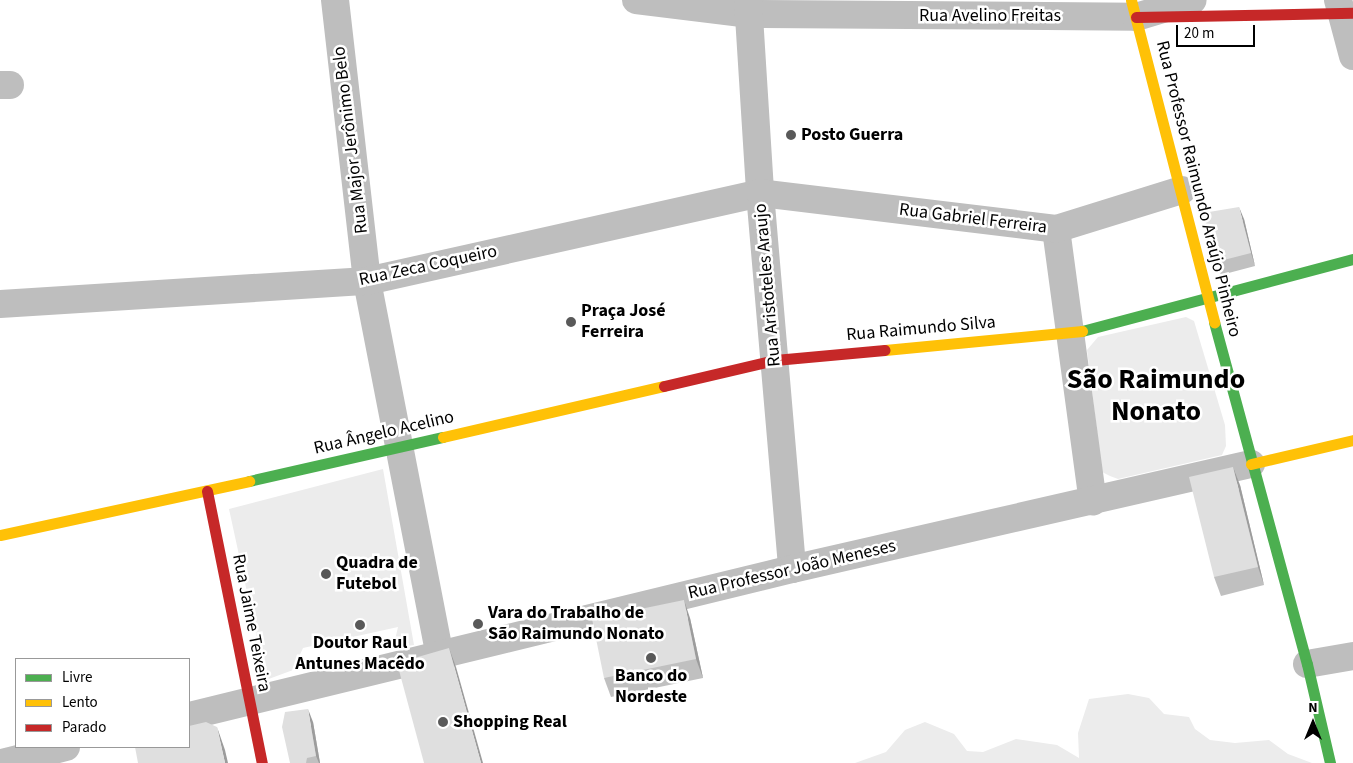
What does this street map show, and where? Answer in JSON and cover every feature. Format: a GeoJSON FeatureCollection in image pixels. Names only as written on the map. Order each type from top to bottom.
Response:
{"type":"FeatureCollection","features":[{"type":"Feature","properties":{"kind":"main road"},"geometry":{"type":"LineString","coordinates":[[1134,8],[1344,9]]}},
{"type":"Feature","properties":{"kind":"main road","name":"Rua Professor Raimundo Araújo Pinheiro"},"geometry":{"type":"LineString","coordinates":[[1134,8],[1251,464],[1307,664],[1330,763]]}},
{"type":"Feature","properties":{"kind":"main road","name":"Rua Raimundo Silva"},"geometry":{"type":"LineString","coordinates":[[775,360],[1070,334],[1353,258]]}},
{"type":"Feature","properties":{"kind":"main road","name":"Rua Ângelo Acelino"},"geometry":{"type":"LineString","coordinates":[[0,535],[398,448],[775,360]]}},
{"type":"Feature","properties":{"kind":"main road"},"geometry":{"type":"LineString","coordinates":[[1251,464],[1353,440]]}},
{"type":"Feature","properties":{"kind":"main road","name":"Rua Jaime Teixeira"},"geometry":{"type":"LineString","coordinates":[[207,491],[262,763]]}},
{"type":"Feature","properties":{"kind":"street","name":"Rua Major Jerônimo Belo"},"geometry":{"type":"LineString","coordinates":[[335,0],[367,281]]}},
{"type":"Feature","properties":{"kind":"street","name":"Rua Avelino Freitas"},"geometry":{"type":"LineString","coordinates":[[636,0],[749,7],[1134,8],[1193,0]]}},
{"type":"Feature","properties":{"kind":"street","name":"Rua Aristoteles Araujo"},"geometry":{"type":"LineString","coordinates":[[749,7],[760,193],[792,569]]}},
{"type":"Feature","properties":{"kind":"street"},"geometry":{"type":"LineString","coordinates":[[1344,9],[1353,56]]}},
{"type":"Feature","properties":{"kind":"street","name":"Rua Gabriel Ferreira"},"geometry":{"type":"LineString","coordinates":[[760,193],[1056,229],[1182,190]]}},
{"type":"Feature","properties":{"kind":"street","name":"Rua Zeca Coqueiro"},"geometry":{"type":"LineString","coordinates":[[0,304],[367,281],[760,193]]}},
{"type":"Feature","properties":{"kind":"street"},"geometry":{"type":"LineString","coordinates":[[1056,229],[1092,502]]}},
{"type":"Feature","properties":{"kind":"street"},"geometry":{"type":"LineString","coordinates":[[367,281],[398,448],[440,654]]}},
{"type":"Feature","properties":{"kind":"street","name":"Rua Professor João Meneses"},"geometry":{"type":"LineString","coordinates":[[190,716],[792,569],[1092,502],[1251,464]]}},
{"type":"Feature","properties":{"kind":"street"},"geometry":{"type":"LineString","coordinates":[[1307,664],[1353,656]]}},
{"type":"Feature","properties":{"kind":"street"},"geometry":{"type":"LineString","coordinates":[[2,763],[62,748]]}},
{"type":"Feature","properties":{"kind":"shaded area"},"geometry":{"type":"Polygon","coordinates":[[[1186,317],[1194,321],[1225,425],[1226,446],[1222,455],[1118,479],[1102,472],[1087,350],[1098,337],[1186,317]]]}},
{"type":"Feature","properties":{"kind":"shaded area"},"geometry":{"type":"Polygon","coordinates":[[[383,469],[414,645],[393,648],[398,627],[303,648],[293,670],[266,680],[229,509],[383,469]]]}},
{"type":"Feature","properties":{"kind":"shaded area"},"geometry":{"type":"Polygon","coordinates":[[[1128,694],[1149,698],[1164,714],[1189,717],[1195,729],[1210,740],[1235,743],[1269,740],[1288,754],[1312,763],[855,763],[886,752],[905,730],[925,722],[954,734],[967,751],[983,752],[1016,739],[1057,745],[1079,758],[1078,733],[1089,699],[1128,694]]]}},
{"type":"Feature","properties":{"kind":"building"},"geometry":{"type":"Polygon","coordinates":[[[1239,207],[1251,253],[1216,262],[1203,213],[1239,207]]]}},
{"type":"Feature","properties":{"kind":"building"},"geometry":{"type":"Polygon","coordinates":[[[1233,467],[1258,567],[1214,577],[1189,477],[1233,467]]]}},
{"type":"Feature","properties":{"kind":"building","name":"Banco do Nordeste"},"geometry":{"type":"Polygon","coordinates":[[[684,600],[696,659],[604,678],[592,619],[684,600]]]}},
{"type":"Feature","properties":{"kind":"building","name":"Shopping Real"},"geometry":{"type":"Polygon","coordinates":[[[449,648],[481,763],[424,763],[397,663],[449,648]]]}},
{"type":"Feature","properties":{"kind":"building"},"geometry":{"type":"Polygon","coordinates":[[[308,709],[316,756],[307,758],[306,763],[290,763],[282,727],[285,712],[308,709]]]}},
{"type":"Feature","properties":{"kind":"building"},"geometry":{"type":"Polygon","coordinates":[[[206,722],[217,727],[225,763],[138,763],[135,748],[190,748],[190,726],[206,722]]]}},
{"type":"Feature","properties":{"kind":"traffic: fast"},"geometry":{"type":"LineString","coordinates":[[1082,331],[1353,259]]}},
{"type":"Feature","properties":{"kind":"traffic: fast"},"geometry":{"type":"LineString","coordinates":[[1214,322],[1307,664],[1330,763]]}},
{"type":"Feature","properties":{"kind":"traffic: fast"},"geometry":{"type":"LineString","coordinates":[[249,481],[443,437]]}},
{"type":"Feature","properties":{"kind":"traffic: slow"},"geometry":{"type":"LineString","coordinates":[[1131,0],[1214,322]]}},
{"type":"Feature","properties":{"kind":"traffic: slow"},"geometry":{"type":"LineString","coordinates":[[885,350],[1082,331]]}},
{"type":"Feature","properties":{"kind":"traffic: slow"},"geometry":{"type":"LineString","coordinates":[[443,437],[664,386]]}},
{"type":"Feature","properties":{"kind":"traffic: slow"},"geometry":{"type":"LineString","coordinates":[[1251,464],[1353,440]]}},
{"type":"Feature","properties":{"kind":"traffic: slow"},"geometry":{"type":"LineString","coordinates":[[0,535],[249,481]]}},
{"type":"Feature","properties":{"kind":"traffic: jam"},"geometry":{"type":"LineString","coordinates":[[1136,17],[1353,13]]}},
{"type":"Feature","properties":{"kind":"traffic: jam"},"geometry":{"type":"LineString","coordinates":[[664,386],[775,360],[885,350]]}},
{"type":"Feature","properties":{"kind":"traffic: jam"},"geometry":{"type":"LineString","coordinates":[[207,491],[262,763]]}},
{"type":"Feature","properties":{"kind":"place","name":"Posto Guerra"},"geometry":{"type":"Point","coordinates":[791,135]}},
{"type":"Feature","properties":{"kind":"place","name":"Praça José Ferreira"},"geometry":{"type":"Point","coordinates":[571,322]}},
{"type":"Feature","properties":{"kind":"place","name":"Quadra de Futebol"},"geometry":{"type":"Point","coordinates":[326,574]}},
{"type":"Feature","properties":{"kind":"place","name":"Vara do Trabalho de São Raimundo Nonato"},"geometry":{"type":"Point","coordinates":[478,624]}},
{"type":"Feature","properties":{"kind":"place","name":"Doutor Raul Antunes Macêdo"},"geometry":{"type":"Point","coordinates":[360,625]}},
{"type":"Feature","properties":{"kind":"place","name":"Banco do Nordeste"},"geometry":{"type":"Point","coordinates":[651,658]}},
{"type":"Feature","properties":{"kind":"place","name":"Shopping Real"},"geometry":{"type":"Point","coordinates":[443,722]}},
{"type":"Feature","properties":{"kind":"district","name":"São Raimundo Nonato"},"geometry":{"type":"Point","coordinates":[1156,395]}}]}
